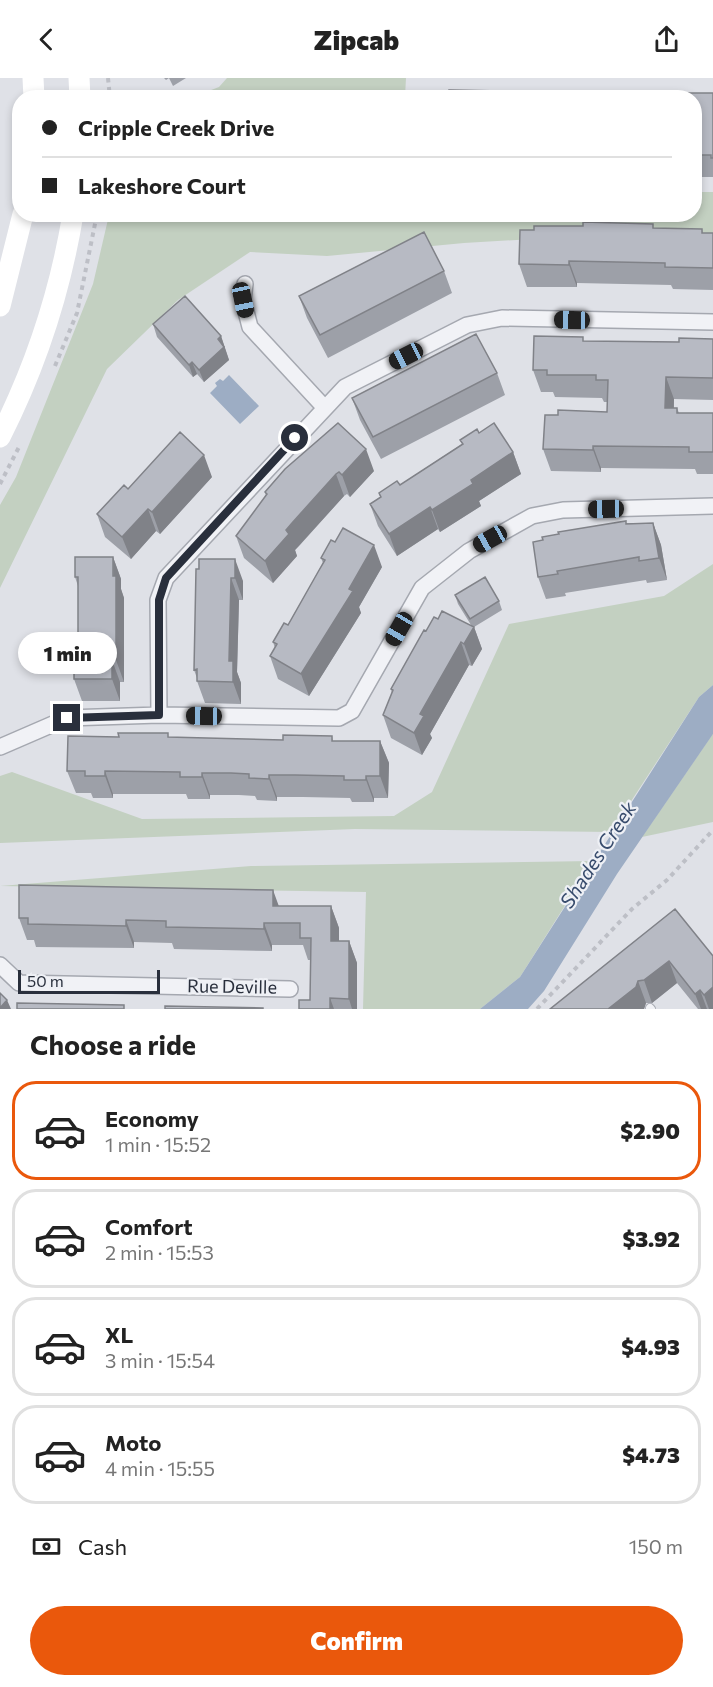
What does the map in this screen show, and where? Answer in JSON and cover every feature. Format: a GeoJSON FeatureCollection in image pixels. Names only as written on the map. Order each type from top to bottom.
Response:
{"type":"FeatureCollection","features":[{"type":"Feature","properties":{"kind":"main road"},"geometry":{"type":"LineString","coordinates":[[0,306],[21,222]]}},
{"type":"Feature","properties":{"kind":"main road"},"geometry":{"type":"LineString","coordinates":[[0,437],[38,355],[64,270],[73,222]]}},
{"type":"Feature","properties":{"kind":"street"},"geometry":{"type":"LineString","coordinates":[[245,284],[243,300],[250,327],[324,406]]}},
{"type":"Feature","properties":{"kind":"street"},"geometry":{"type":"LineString","coordinates":[[159,715],[159,600],[166,578],[324,406],[345,387],[466,325],[502,318],[713,322]]}},
{"type":"Feature","properties":{"kind":"street"},"geometry":{"type":"LineString","coordinates":[[0,747],[67,718],[159,715],[339,718],[352,711],[423,588],[469,551],[532,516],[563,510],[713,506]]}},
{"type":"Feature","properties":{"kind":"street","name":"Rue Deville"},"geometry":{"type":"LineString","coordinates":[[0,965],[19,982],[290,988]]}},
{"type":"Feature","properties":{"kind":"path"},"geometry":{"type":"LineString","coordinates":[[537,1009],[632,909],[667,880],[713,830]]}},
{"type":"Feature","properties":{"kind":"green space"},"geometry":{"type":"Polygon","coordinates":[[[227,78],[406,78],[405,90],[211,90],[219,87],[227,78]]]}},
{"type":"Feature","properties":{"kind":"green space"},"geometry":{"type":"Polygon","coordinates":[[[702,192],[713,192],[713,244],[620,234],[464,243],[327,256],[250,252],[178,300],[107,369],[0,588],[0,505],[16,477],[93,284],[107,222],[702,222],[702,192]]]}},
{"type":"Feature","properties":{"kind":"green space"},"geometry":{"type":"Polygon","coordinates":[[[713,564],[713,685],[699,697],[611,832],[355,829],[0,843],[0,776],[12,772],[142,819],[394,816],[432,792],[509,624],[664,596],[713,564]]]}},
{"type":"Feature","properties":{"kind":"green space"},"geometry":{"type":"Polygon","coordinates":[[[712,735],[713,822],[642,837],[712,735]]]}},
{"type":"Feature","properties":{"kind":"green space"},"geometry":{"type":"Polygon","coordinates":[[[593,861],[520,977],[480,1009],[363,1009],[366,892],[0,886],[251,866],[593,861]]]}},
{"type":"Feature","properties":{"kind":"water"},"geometry":{"type":"Polygon","coordinates":[[[229,375],[259,406],[240,424],[210,393],[217,386],[215,383],[220,379],[223,381],[229,375]]]}},
{"type":"Feature","properties":{"kind":"water","name":"Shades Creek"},"geometry":{"type":"Polygon","coordinates":[[[713,685],[713,734],[617,874],[544,991],[528,1009],[480,1009],[520,977],[699,697],[713,685]]]}},
{"type":"Feature","properties":{"kind":"building"},"geometry":{"type":"Polygon","coordinates":[[[702,93],[713,93],[713,158],[711,155],[702,155],[702,93]]]}},
{"type":"Feature","properties":{"kind":"building"},"geometry":{"type":"Polygon","coordinates":[[[583,222],[653,224],[653,228],[702,229],[702,233],[713,233],[713,268],[665,267],[665,263],[569,261],[569,265],[519,264],[520,230],[534,230],[534,226],[583,226],[583,222]]]}},
{"type":"Feature","properties":{"kind":"building"},"geometry":{"type":"Polygon","coordinates":[[[424,232],[444,271],[320,335],[299,296],[424,232]]]}},
{"type":"Feature","properties":{"kind":"building"},"geometry":{"type":"Polygon","coordinates":[[[185,296],[221,336],[218,339],[224,347],[199,370],[192,362],[189,365],[153,324],[185,296]]]}},
{"type":"Feature","properties":{"kind":"building"},"geometry":{"type":"Polygon","coordinates":[[[476,334],[497,373],[373,437],[352,398],[476,334]]]}},
{"type":"Feature","properties":{"kind":"building"},"geometry":{"type":"Polygon","coordinates":[[[534,336],[583,337],[583,341],[679,342],[679,338],[713,339],[713,378],[666,377],[665,408],[677,408],[677,413],[713,413],[713,452],[689,452],[689,447],[593,446],[593,450],[543,449],[545,415],[558,415],[558,410],[607,412],[608,380],[596,380],[596,375],[547,375],[547,370],[533,370],[534,336]]]}},
{"type":"Feature","properties":{"kind":"building"},"geometry":{"type":"Polygon","coordinates":[[[338,423],[366,449],[342,475],[339,472],[336,474],[286,530],[289,534],[265,561],[236,536],[267,494],[265,492],[285,469],[338,423]]]}},
{"type":"Feature","properties":{"kind":"building"},"geometry":{"type":"Polygon","coordinates":[[[494,423],[513,452],[471,480],[473,484],[432,510],[430,507],[389,534],[370,504],[381,497],[379,493],[397,481],[400,485],[463,444],[460,440],[477,429],[479,433],[494,423]]]}},
{"type":"Feature","properties":{"kind":"building"},"geometry":{"type":"Polygon","coordinates":[[[180,432],[204,455],[152,512],[148,509],[122,537],[97,514],[124,485],[128,489],[180,432]]]}},
{"type":"Feature","properties":{"kind":"building"},"geometry":{"type":"Polygon","coordinates":[[[626,521],[626,524],[653,523],[659,558],[639,561],[639,557],[557,571],[558,574],[538,577],[533,542],[543,540],[542,537],[559,534],[558,532],[626,521]]]}},
{"type":"Feature","properties":{"kind":"building"},"geometry":{"type":"Polygon","coordinates":[[[343,528],[374,545],[349,589],[353,591],[301,674],[270,656],[277,644],[273,642],[284,623],[288,625],[325,560],[321,558],[331,540],[335,542],[343,528]]]}},
{"type":"Feature","properties":{"kind":"building"},"geometry":{"type":"Polygon","coordinates":[[[75,557],[113,557],[113,576],[116,576],[116,660],[112,660],[112,679],[74,679],[74,659],[78,660],[78,577],[75,577],[75,557]]]}},
{"type":"Feature","properties":{"kind":"building"},"geometry":{"type":"Polygon","coordinates":[[[199,559],[235,559],[235,578],[231,578],[229,661],[233,661],[233,682],[197,681],[197,669],[194,670],[196,569],[199,569],[199,559]]]}},
{"type":"Feature","properties":{"kind":"building"},"geometry":{"type":"Polygon","coordinates":[[[485,577],[499,601],[470,619],[455,595],[485,577]]]}},
{"type":"Feature","properties":{"kind":"building"},"geometry":{"type":"Polygon","coordinates":[[[442,611],[474,627],[464,644],[461,642],[420,714],[424,716],[414,733],[383,715],[393,690],[391,689],[424,630],[426,631],[434,617],[438,619],[442,611]]]}},
{"type":"Feature","properties":{"kind":"building"},"geometry":{"type":"Polygon","coordinates":[[[118,733],[168,733],[168,737],[283,740],[283,735],[332,736],[332,741],[380,741],[380,776],[366,776],[366,780],[344,780],[344,776],[269,775],[269,779],[249,778],[249,774],[231,773],[202,773],[202,777],[180,777],[180,772],[105,771],[105,776],[85,776],[85,771],[67,771],[68,736],[119,737],[118,733]]]}},
{"type":"Feature","properties":{"kind":"building"},"geometry":{"type":"Polygon","coordinates":[[[19,885],[273,890],[273,906],[331,906],[331,941],[349,941],[349,999],[330,998],[330,1009],[299,1009],[299,1000],[310,1000],[311,938],[300,938],[300,923],[264,923],[264,929],[166,927],[166,921],[126,920],[126,926],[28,924],[28,918],[19,918],[19,885]]]}},
{"type":"Feature","properties":{"kind":"building"},"geometry":{"type":"Polygon","coordinates":[[[675,909],[713,956],[713,987],[704,995],[700,990],[695,994],[669,961],[644,980],[638,981],[636,987],[608,1009],[550,1009],[675,909]]]}},
{"type":"Feature","properties":{"kind":"building"},"geometry":{"type":"Polygon","coordinates":[[[0,993],[7,1000],[0,1008],[0,993]]]}},
{"type":"Feature","properties":{"kind":"building"},"geometry":{"type":"Polygon","coordinates":[[[17,1003],[124,1005],[124,1009],[17,1009],[17,1003]]]}},
{"type":"Feature","properties":{"kind":"building"},"geometry":{"type":"Polygon","coordinates":[[[165,1006],[263,1008],[263,1009],[165,1009],[165,1006]]]}},
{"type":"Feature","properties":{"kind":"route"},"geometry":{"type":"LineString","coordinates":[[67,718],[159,715],[159,600],[166,578],[295,438]]}}]}
